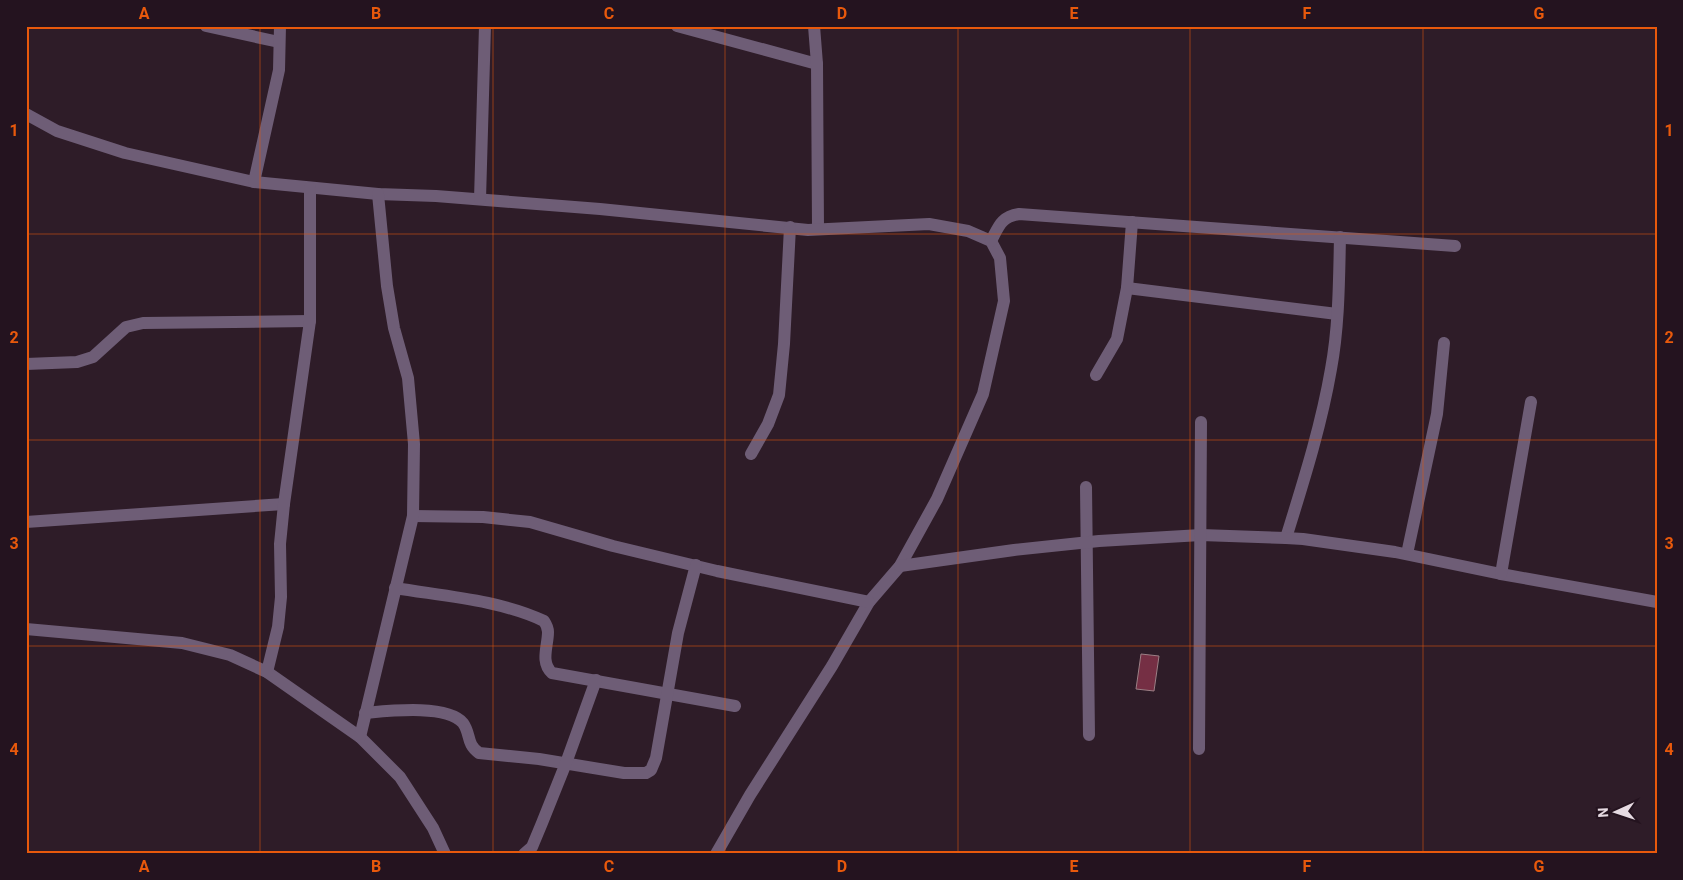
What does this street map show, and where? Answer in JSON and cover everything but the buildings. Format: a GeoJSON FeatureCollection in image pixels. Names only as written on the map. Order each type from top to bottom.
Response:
{"type":"FeatureCollection","features":[{"type":"Feature","properties":{"kind":"street"},"geometry":{"type":"LineString","coordinates":[[206,26],[279,42]]}},
{"type":"Feature","properties":{"kind":"street"},"geometry":{"type":"LineString","coordinates":[[254,182],[279,70],[280,26]]}},
{"type":"Feature","properties":{"kind":"street"},"geometry":{"type":"LineString","coordinates":[[480,199],[485,26]]}},
{"type":"Feature","properties":{"kind":"street"},"geometry":{"type":"LineString","coordinates":[[676,26],[817,64]]}},
{"type":"Feature","properties":{"kind":"street"},"geometry":{"type":"LineString","coordinates":[[814,26],[817,64],[818,229]]}},
{"type":"Feature","properties":{"kind":"street"},"geometry":{"type":"LineString","coordinates":[[26,114],[58,131],[124,153],[254,182],[378,194],[480,199],[790,228],[818,229],[929,224],[968,231],[991,241],[1000,258],[1004,301],[983,394],[937,499],[900,566],[869,602],[832,666],[750,795],[716,854]]}},
{"type":"Feature","properties":{"kind":"street"},"geometry":{"type":"LineString","coordinates":[[267,672],[278,627],[281,597],[280,544],[284,504],[310,321],[310,188]]}},
{"type":"Feature","properties":{"kind":"street"},"geometry":{"type":"LineString","coordinates":[[360,737],[413,516],[414,444],[408,378],[394,328],[386,286],[378,194]]}},
{"type":"Feature","properties":{"kind":"street"},"geometry":{"type":"LineString","coordinates":[[991,241],[1001,222],[1008,216],[1019,214],[1455,246]]}},
{"type":"Feature","properties":{"kind":"street"},"geometry":{"type":"LineString","coordinates":[[1096,376],[1117,339],[1127,288],[1132,222]]}},
{"type":"Feature","properties":{"kind":"street"},"geometry":{"type":"LineString","coordinates":[[751,454],[768,424],[779,395],[784,344],[790,228]]}},
{"type":"Feature","properties":{"kind":"street"},"geometry":{"type":"LineString","coordinates":[[1286,538],[1308,466],[1332,369],[1337,314],[1340,237]]}},
{"type":"Feature","properties":{"kind":"street"},"geometry":{"type":"LineString","coordinates":[[1127,288],[1337,314]]}},
{"type":"Feature","properties":{"kind":"street"},"geometry":{"type":"LineString","coordinates":[[26,377],[30,365],[77,362],[93,357],[126,327],[143,323],[310,321]]}},
{"type":"Feature","properties":{"kind":"street"},"geometry":{"type":"LineString","coordinates":[[1407,554],[1437,414],[1444,343]]}},
{"type":"Feature","properties":{"kind":"street"},"geometry":{"type":"LineString","coordinates":[[1501,574],[1531,402]]}},
{"type":"Feature","properties":{"kind":"street"},"geometry":{"type":"LineString","coordinates":[[1199,749],[1201,422]]}},
{"type":"Feature","properties":{"kind":"street"},"geometry":{"type":"LineString","coordinates":[[1086,486],[1090,736]]}},
{"type":"Feature","properties":{"kind":"street"},"geometry":{"type":"LineString","coordinates":[[26,522],[284,504]]}},
{"type":"Feature","properties":{"kind":"street"},"geometry":{"type":"LineString","coordinates":[[413,516],[483,517],[530,522],[613,546],[696,565],[717,572],[869,602]]}},
{"type":"Feature","properties":{"kind":"street"},"geometry":{"type":"LineString","coordinates":[[900,566],[1086,542],[1201,534],[1286,538],[1407,554],[1501,574],[1657,602]]}},
{"type":"Feature","properties":{"kind":"street"},"geometry":{"type":"LineString","coordinates":[[365,713],[416,709],[446,715],[458,719],[464,725],[472,748],[479,753],[539,759],[624,773],[646,774],[651,770],[656,758],[678,633],[696,565]]}},
{"type":"Feature","properties":{"kind":"street"},"geometry":{"type":"LineString","coordinates":[[395,588],[488,604],[537,617],[544,621],[548,631],[546,650],[548,669],[552,673],[735,706]]}},
{"type":"Feature","properties":{"kind":"street"},"geometry":{"type":"LineString","coordinates":[[26,629],[182,643],[230,655],[267,672],[360,737],[400,777],[433,828],[446,853]]}},
{"type":"Feature","properties":{"kind":"street"},"geometry":{"type":"LineString","coordinates":[[524,854],[532,847],[566,763],[596,680]]}}]}
